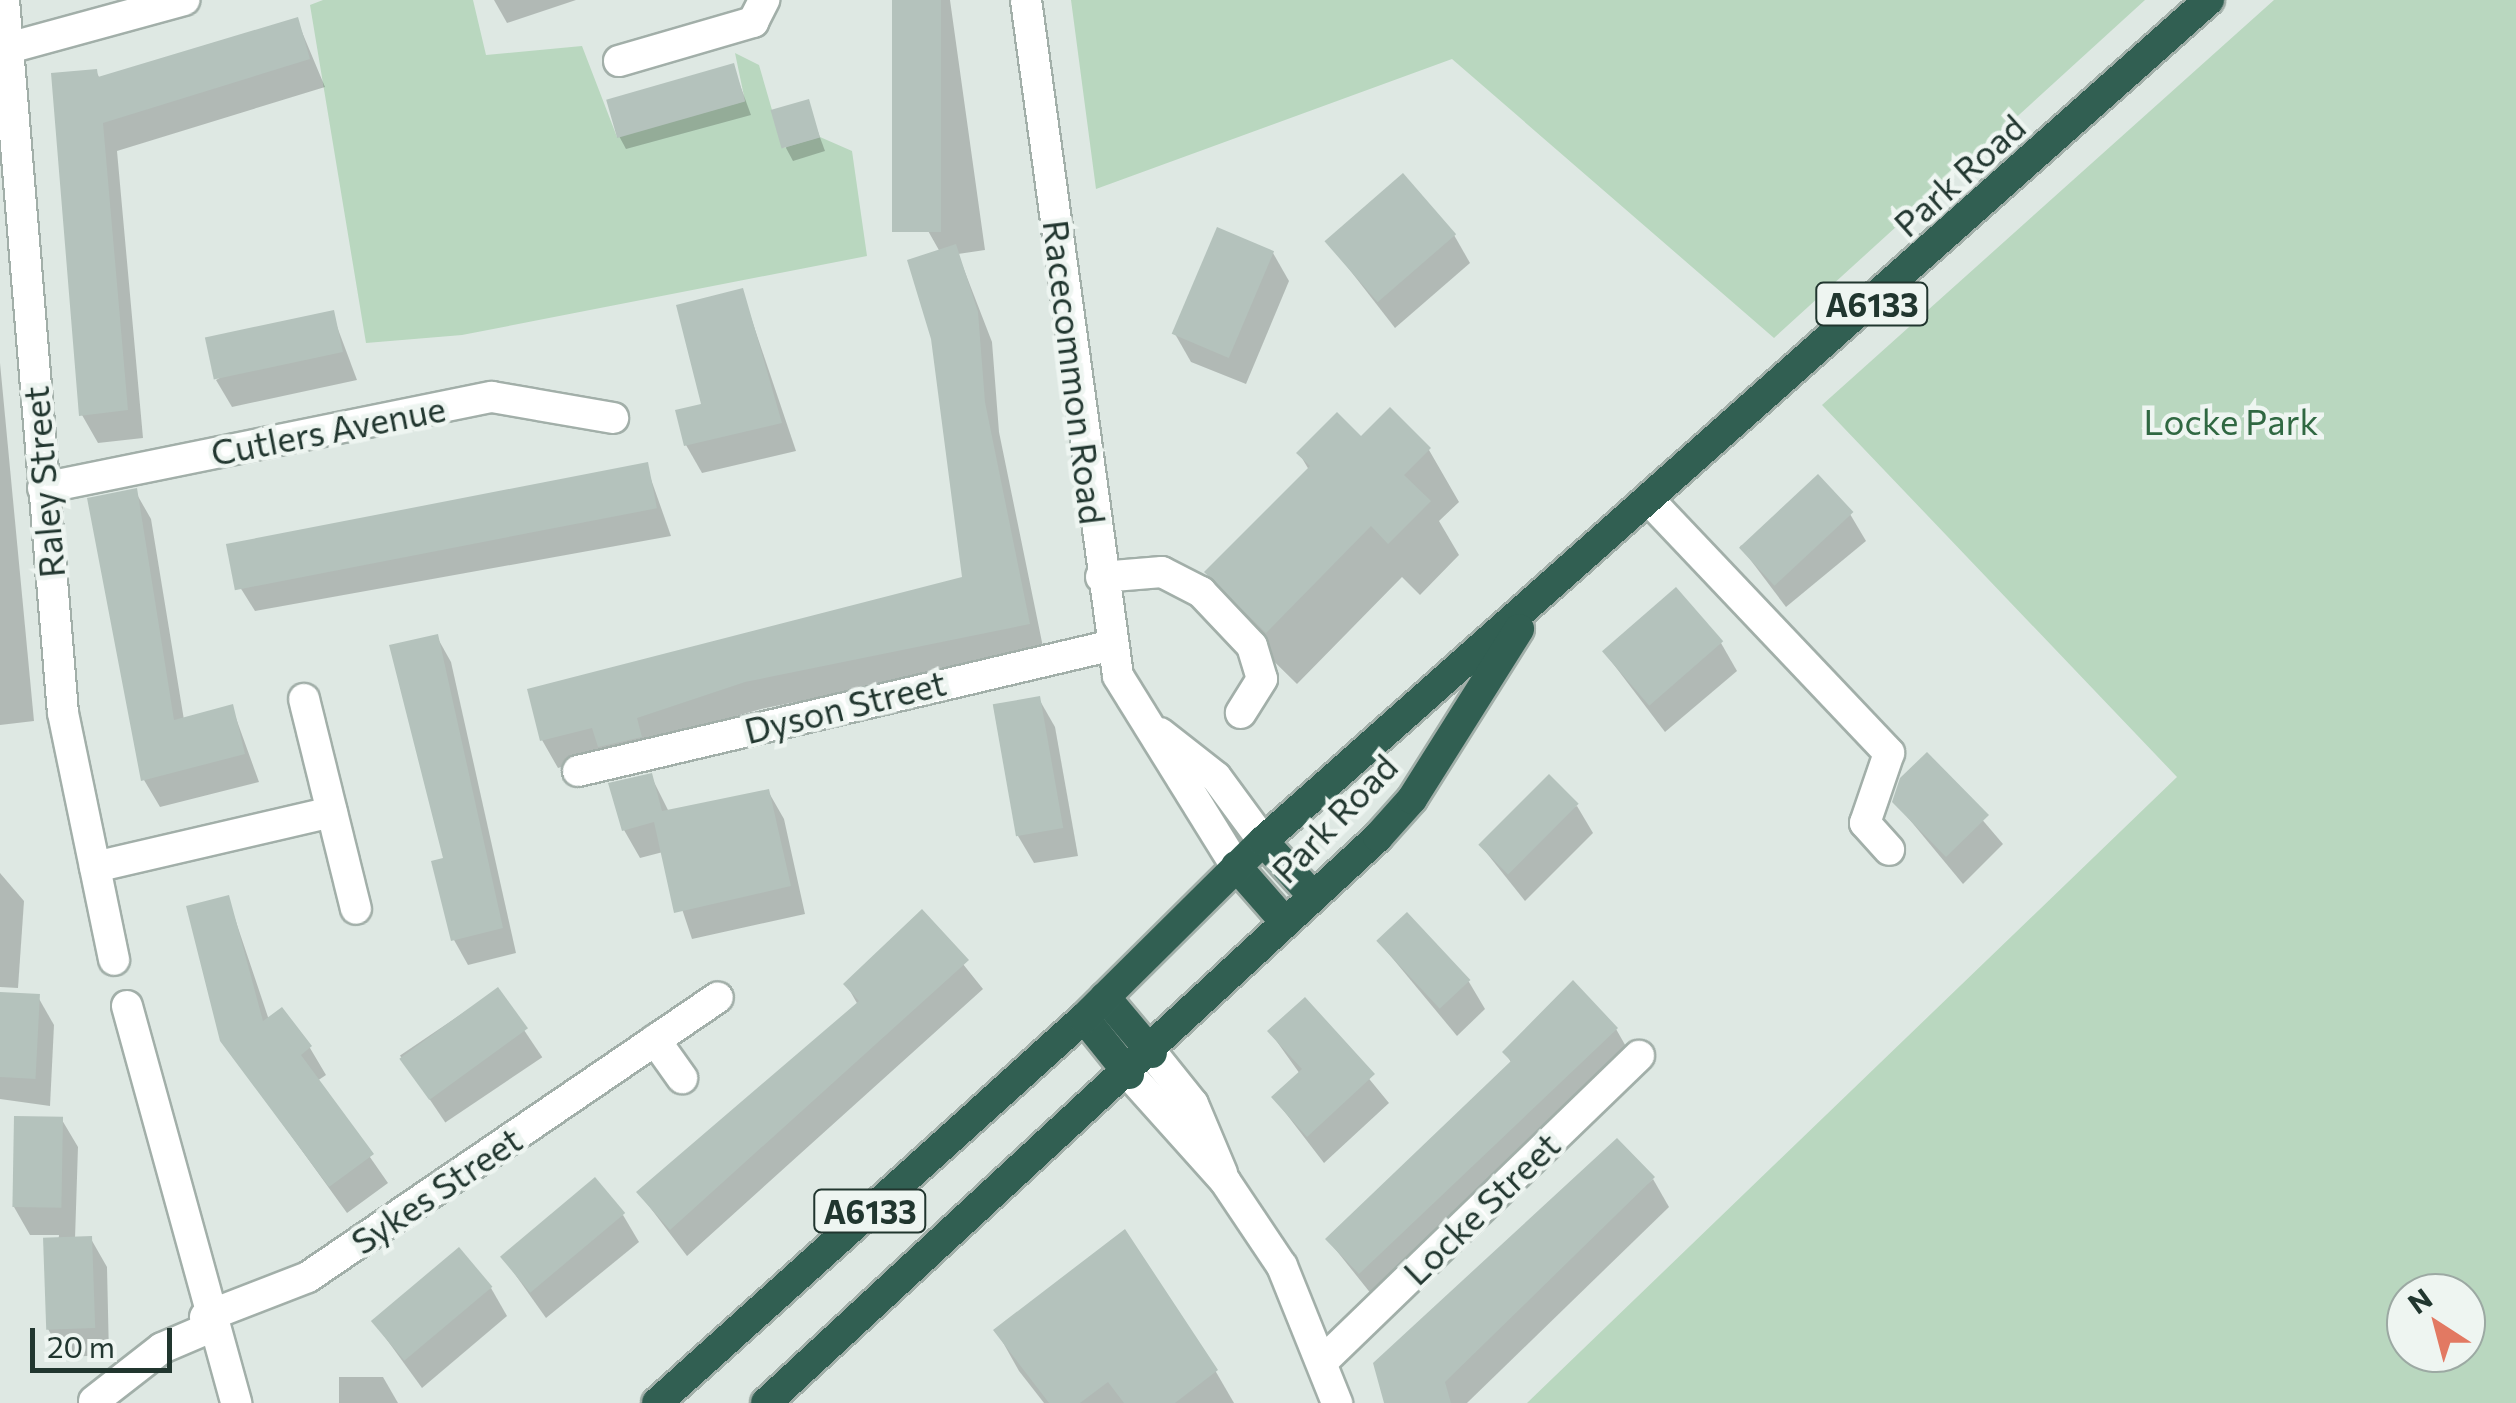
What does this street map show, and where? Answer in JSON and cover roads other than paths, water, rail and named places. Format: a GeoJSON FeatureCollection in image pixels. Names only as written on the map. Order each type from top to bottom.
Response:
{"type":"FeatureCollection","features":[{"type":"Feature","properties":{"kind":"highway","name":"Park Road"},"geometry":{"type":"LineString","coordinates":[[1094,1007],[1263,840],[1534,606],[2209,0]]}},
{"type":"Feature","properties":{"kind":"highway","name":"Park Road"},"geometry":{"type":"LineString","coordinates":[[1152,1054],[1412,799],[1534,606]]}},
{"type":"Feature","properties":{"kind":"highway"},"geometry":{"type":"LineString","coordinates":[[1263,840],[1314,896]]}},
{"type":"Feature","properties":{"kind":"highway"},"geometry":{"type":"LineString","coordinates":[[1236,866],[1285,922]]}},
{"type":"Feature","properties":{"kind":"highway"},"geometry":{"type":"LineString","coordinates":[[1094,1007],[1152,1054]]}},
{"type":"Feature","properties":{"kind":"highway"},"geometry":{"type":"LineString","coordinates":[[1094,1007],[1129,1074]]}},
{"type":"Feature","properties":{"kind":"highway","name":"A6133"},"geometry":{"type":"LineString","coordinates":[[657,1403],[1094,1007]]}},
{"type":"Feature","properties":{"kind":"highway","name":"A6133"},"geometry":{"type":"LineString","coordinates":[[766,1403],[1152,1054]]}},
{"type":"Feature","properties":{"kind":"street","name":"Raley Street"},"geometry":{"type":"LineString","coordinates":[[4,0],[5,50],[63,713],[114,960]]}},
{"type":"Feature","properties":{"kind":"street"},"geometry":{"type":"LineString","coordinates":[[5,50],[184,0]]}},
{"type":"Feature","properties":{"kind":"street"},"geometry":{"type":"LineString","coordinates":[[619,61],[753,22],[764,0]]}},
{"type":"Feature","properties":{"kind":"street","name":"Racecommon Road"},"geometry":{"type":"LineString","coordinates":[[1026,0],[1101,578],[1118,676],[1157,732],[1177,782],[1236,866]]}},
{"type":"Feature","properties":{"kind":"street","name":"Cutlers Avenue"},"geometry":{"type":"LineString","coordinates":[[43,488],[492,397],[613,418]]}},
{"type":"Feature","properties":{"kind":"street"},"geometry":{"type":"LineString","coordinates":[[1650,502],[1889,753],[1864,822],[1889,850]]}},
{"type":"Feature","properties":{"kind":"street"},"geometry":{"type":"LineString","coordinates":[[1101,578],[1162,572],[1201,592],[1252,646],[1262,679],[1240,713]]}},
{"type":"Feature","properties":{"kind":"street","name":"Dyson Street"},"geometry":{"type":"LineString","coordinates":[[578,772],[1113,644]]}},
{"type":"Feature","properties":{"kind":"street"},"geometry":{"type":"LineString","coordinates":[[304,699],[356,909]]}},
{"type":"Feature","properties":{"kind":"street","name":"Racecommon Road"},"geometry":{"type":"LineString","coordinates":[[1157,732],[1216,777],[1263,840]]}},
{"type":"Feature","properties":{"kind":"street"},"geometry":{"type":"LineString","coordinates":[[95,867],[332,812]]}},
{"type":"Feature","properties":{"kind":"street","name":"Sykes Street"},"geometry":{"type":"LineString","coordinates":[[94,1402],[162,1348],[207,1323],[308,1278],[718,997]]}},
{"type":"Feature","properties":{"kind":"street"},"geometry":{"type":"LineString","coordinates":[[127,1006],[207,1323],[236,1403]]}},
{"type":"Feature","properties":{"kind":"street"},"geometry":{"type":"LineString","coordinates":[[655,1040],[682,1078]]}},
{"type":"Feature","properties":{"kind":"street"},"geometry":{"type":"LineString","coordinates":[[1152,1054],[1192,1104],[1225,1181]]}},
{"type":"Feature","properties":{"kind":"street","name":"Locke Street"},"geometry":{"type":"LineString","coordinates":[[1324,1360],[1639,1056]]}},
{"type":"Feature","properties":{"kind":"street"},"geometry":{"type":"LineString","coordinates":[[1129,1074],[1225,1181],[1282,1266],[1324,1360],[1338,1403]]}},
{"type":"Feature","properties":{"kind":"park label","name":"Locke Park"},"geometry":{"type":"Point","coordinates":[2231,421]}}]}
